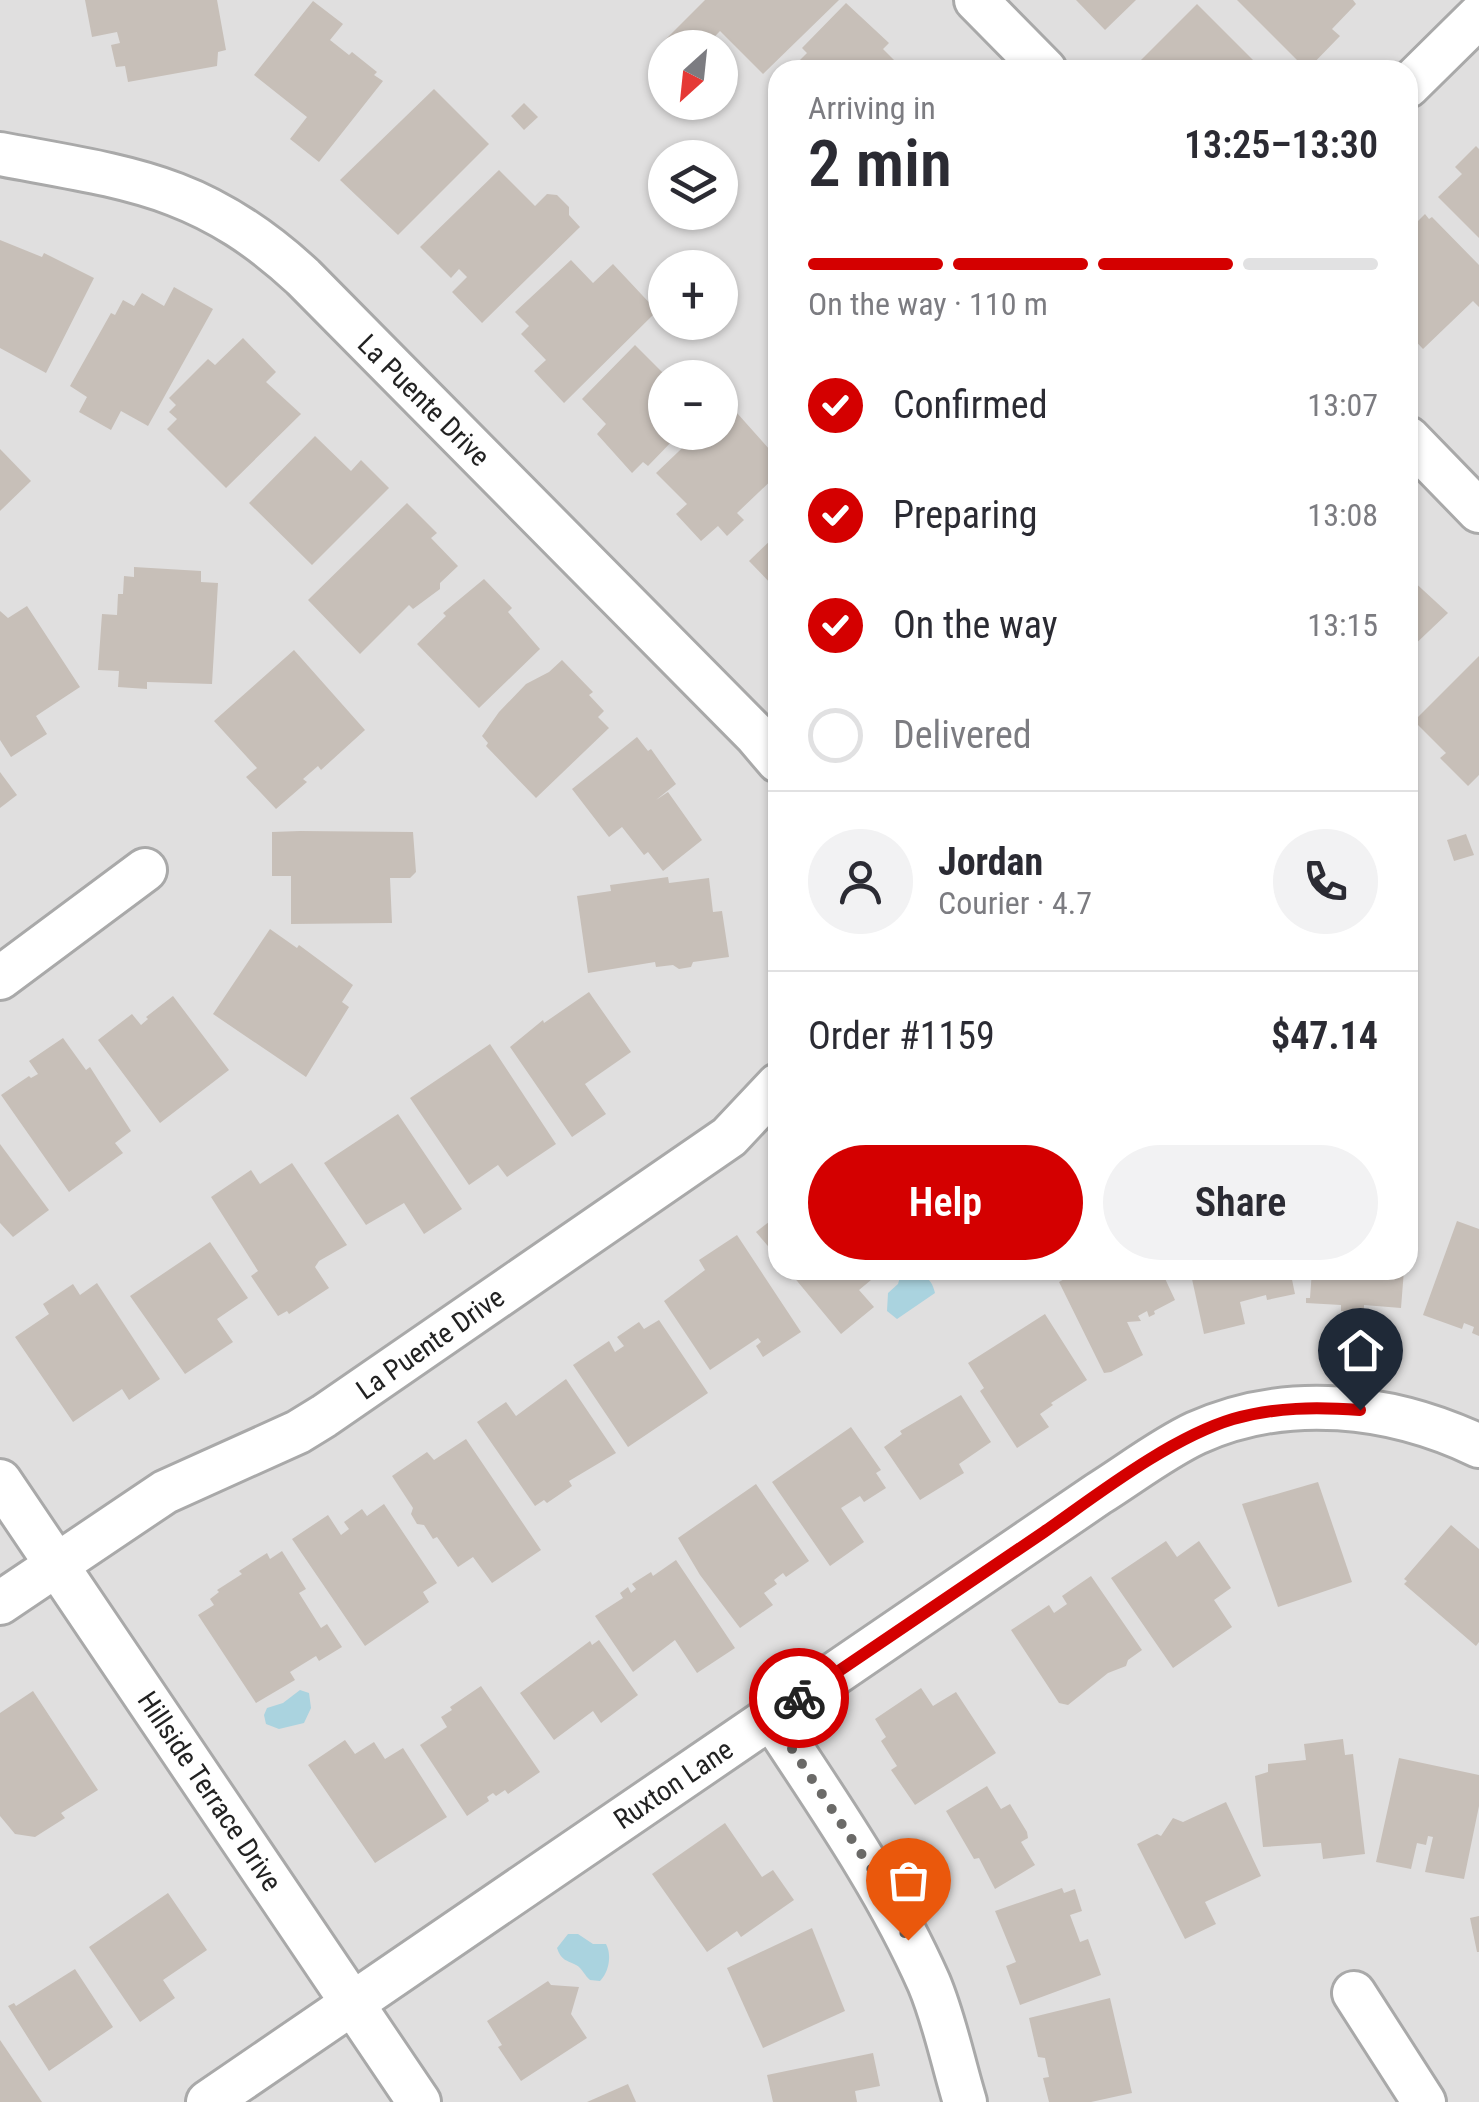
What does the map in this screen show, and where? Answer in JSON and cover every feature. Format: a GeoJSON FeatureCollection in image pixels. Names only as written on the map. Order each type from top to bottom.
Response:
{"type":"FeatureCollection","features":[{"type":"Feature","properties":{"kind":"street"},"geometry":{"type":"LineString","coordinates":[[976,0],[1035,60]]}},
{"type":"Feature","properties":{"kind":"street"},"geometry":{"type":"LineString","coordinates":[[1418,76],[1479,16]]}},
{"type":"Feature","properties":{"kind":"street","name":"La Puente Drive"},"geometry":{"type":"LineString","coordinates":[[0,154],[145,182],[204,205],[255,236],[303,277],[768,749]]}},
{"type":"Feature","properties":{"kind":"street"},"geometry":{"type":"LineString","coordinates":[[1418,448],[1479,511]]}},
{"type":"Feature","properties":{"kind":"street"},"geometry":{"type":"LineString","coordinates":[[0,978],[145,870]]}},
{"type":"Feature","properties":{"kind":"street","name":"La Puente Drive"},"geometry":{"type":"LineString","coordinates":[[0,1603],[165,1492],[298,1432],[324,1416],[729,1137],[768,1096]]}},
{"type":"Feature","properties":{"kind":"street","name":"Ruxton Lane"},"geometry":{"type":"LineString","coordinates":[[208,2102],[1098,1494],[1194,1434],[1231,1420],[1278,1410],[1324,1407],[1360,1410],[1429,1425],[1479,1446]]}},
{"type":"Feature","properties":{"kind":"street","name":"Hillside Terrace Drive"},"geometry":{"type":"LineString","coordinates":[[0,1481],[419,2102]]}},
{"type":"Feature","properties":{"kind":"street"},"geometry":{"type":"LineString","coordinates":[[771,1717],[876,1876],[931,1988],[965,2102]]}},
{"type":"Feature","properties":{"kind":"street"},"geometry":{"type":"LineString","coordinates":[[1354,1993],[1424,2102]]}},
{"type":"Feature","properties":{"kind":"shaded area"},"geometry":{"type":"Polygon","coordinates":[[[0,0],[1479,0],[1479,2102],[0,2102],[0,0]]]}},
{"type":"Feature","properties":{"kind":"water"},"geometry":{"type":"Polygon","coordinates":[[[899,1280],[929,1280],[935,1293],[897,1319],[887,1311],[888,1293],[899,1280]]]}},
{"type":"Feature","properties":{"kind":"water"},"geometry":{"type":"Polygon","coordinates":[[[300,1690],[309,1693],[311,1708],[304,1723],[279,1729],[266,1724],[267,1708],[283,1703],[300,1690]]]}},
{"type":"Feature","properties":{"kind":"water"},"geometry":{"type":"Polygon","coordinates":[[[568,1934],[578,1934],[593,1944],[606,1944],[609,1963],[600,1981],[590,1980],[578,1966],[560,1955],[557,1948],[568,1934]]]}},
{"type":"Feature","properties":{"kind":"building"},"geometry":{"type":"Polygon","coordinates":[[[85,0],[217,0],[226,50],[218,52],[217,66],[128,82],[125,66],[116,67],[111,45],[120,43],[117,32],[92,37],[85,0]]]}},
{"type":"Feature","properties":{"kind":"building"},"geometry":{"type":"Polygon","coordinates":[[[705,0],[839,0],[777,60],[768,60],[768,69],[763,74],[738,49],[738,30],[675,30],[705,0]]]}},
{"type":"Feature","properties":{"kind":"building"},"geometry":{"type":"Polygon","coordinates":[[[1076,0],[1136,0],[1105,30],[1076,0]]]}},
{"type":"Feature","properties":{"kind":"building"},"geometry":{"type":"Polygon","coordinates":[[[1237,0],[1353,0],[1356,4],[1332,29],[1340,36],[1317,60],[1297,60],[1237,0]]]}},
{"type":"Feature","properties":{"kind":"building"},"geometry":{"type":"Polygon","coordinates":[[[313,1],[343,24],[330,40],[349,55],[352,52],[383,81],[319,162],[290,139],[307,117],[254,75],[313,1]]]}},
{"type":"Feature","properties":{"kind":"building"},"geometry":{"type":"Polygon","coordinates":[[[846,3],[889,43],[883,49],[894,60],[800,60],[807,53],[802,48],[846,3]]]}},
{"type":"Feature","properties":{"kind":"building"},"geometry":{"type":"Polygon","coordinates":[[[1197,4],[1253,60],[1141,60],[1197,4]]]}},
{"type":"Feature","properties":{"kind":"building"},"geometry":{"type":"Polygon","coordinates":[[[434,89],[489,144],[398,235],[340,180],[434,89]]]}},
{"type":"Feature","properties":{"kind":"building"},"geometry":{"type":"Polygon","coordinates":[[[524,103],[538,117],[524,130],[511,116],[524,103]]]}},
{"type":"Feature","properties":{"kind":"building"},"geometry":{"type":"Polygon","coordinates":[[[1476,146],[1479,238],[1438,197],[1462,174],[1455,167],[1476,146]]]}},
{"type":"Feature","properties":{"kind":"building"},"geometry":{"type":"Polygon","coordinates":[[[499,170],[535,206],[547,194],[557,195],[580,227],[482,323],[452,292],[467,277],[459,269],[451,278],[420,247],[499,170]]]}},
{"type":"Feature","properties":{"kind":"building"},"geometry":{"type":"Polygon","coordinates":[[[1425,214],[1429,219],[1432,217],[1479,265],[1479,307],[1473,301],[1423,349],[1418,344],[1418,221],[1425,214]]]}},
{"type":"Feature","properties":{"kind":"building"},"geometry":{"type":"Polygon","coordinates":[[[0,240],[42,257],[44,253],[94,278],[46,373],[0,348],[0,240]]]}},
{"type":"Feature","properties":{"kind":"building"},"geometry":{"type":"Polygon","coordinates":[[[571,260],[593,283],[613,264],[648,301],[648,320],[564,403],[534,371],[546,360],[521,334],[529,326],[515,312],[571,260]]]}},
{"type":"Feature","properties":{"kind":"building"},"geometry":{"type":"Polygon","coordinates":[[[174,287],[213,309],[148,426],[121,411],[111,430],[79,412],[87,397],[70,386],[111,313],[115,315],[123,300],[134,306],[142,293],[164,306],[174,287]]]}},
{"type":"Feature","properties":{"kind":"building"},"geometry":{"type":"Polygon","coordinates":[[[243,338],[276,372],[266,382],[301,414],[226,488],[167,429],[177,419],[169,412],[176,405],[169,398],[208,359],[215,365],[243,338]]]}},
{"type":"Feature","properties":{"kind":"building"},"geometry":{"type":"Polygon","coordinates":[[[635,345],[650,360],[648,450],[663,450],[648,466],[643,462],[632,473],[597,434],[606,424],[582,399],[635,345]]]}},
{"type":"Feature","properties":{"kind":"building"},"geometry":{"type":"Polygon","coordinates":[[[738,414],[768,448],[768,484],[737,513],[744,520],[727,536],[718,526],[701,541],[676,514],[687,504],[656,473],[680,450],[738,450],[738,414]]]}},
{"type":"Feature","properties":{"kind":"building"},"geometry":{"type":"Polygon","coordinates":[[[315,436],[351,471],[361,460],[389,488],[312,565],[249,503],[315,436]]]}},
{"type":"Feature","properties":{"kind":"building"},"geometry":{"type":"Polygon","coordinates":[[[0,449],[31,481],[0,511],[0,449]]]}},
{"type":"Feature","properties":{"kind":"building"},"geometry":{"type":"Polygon","coordinates":[[[407,503],[437,533],[431,538],[458,566],[440,583],[440,589],[413,609],[409,605],[360,654],[308,600],[407,503]]]}},
{"type":"Feature","properties":{"kind":"building"},"geometry":{"type":"Polygon","coordinates":[[[768,543],[768,581],[749,561],[768,543]]]}},
{"type":"Feature","properties":{"kind":"building"},"geometry":{"type":"Polygon","coordinates":[[[134,567],[201,571],[201,582],[218,583],[212,684],[147,682],[147,689],[118,687],[119,671],[98,670],[102,614],[117,615],[124,576],[134,577],[134,567]]]}},
{"type":"Feature","properties":{"kind":"building"},"geometry":{"type":"Polygon","coordinates":[[[484,579],[512,608],[508,612],[540,649],[479,708],[417,644],[446,616],[443,613],[484,579]]]}},
{"type":"Feature","properties":{"kind":"building"},"geometry":{"type":"Polygon","coordinates":[[[1418,585],[1448,613],[1418,642],[1418,585]]]}},
{"type":"Feature","properties":{"kind":"building"},"geometry":{"type":"Polygon","coordinates":[[[27,606],[80,687],[36,716],[47,734],[11,757],[0,740],[0,611],[8,618],[27,606]]]}},
{"type":"Feature","properties":{"kind":"building"},"geometry":{"type":"Polygon","coordinates":[[[294,650],[365,730],[321,770],[318,766],[303,779],[307,782],[276,809],[246,777],[257,768],[214,721],[294,650]]]}},
{"type":"Feature","properties":{"kind":"building"},"geometry":{"type":"Polygon","coordinates":[[[1479,656],[1479,775],[1468,786],[1440,758],[1446,753],[1418,725],[1418,717],[1479,656]]]}},
{"type":"Feature","properties":{"kind":"building"},"geometry":{"type":"Polygon","coordinates":[[[562,660],[593,692],[589,695],[604,711],[598,717],[609,728],[536,798],[486,746],[482,736],[526,684],[562,660]]]}},
{"type":"Feature","properties":{"kind":"building"},"geometry":{"type":"Polygon","coordinates":[[[637,737],[648,751],[651,749],[676,784],[656,800],[668,792],[702,840],[663,871],[622,827],[609,837],[572,789],[637,737]]]}},
{"type":"Feature","properties":{"kind":"building"},"geometry":{"type":"Polygon","coordinates":[[[0,772],[17,795],[0,808],[0,772]]]}},
{"type":"Feature","properties":{"kind":"building"},"geometry":{"type":"Polygon","coordinates":[[[272,832],[413,832],[416,872],[410,878],[390,878],[392,923],[291,924],[291,876],[272,876],[272,832]]]}},
{"type":"Feature","properties":{"kind":"building"},"geometry":{"type":"Polygon","coordinates":[[[1466,834],[1474,855],[1454,861],[1447,840],[1466,834]]]}},
{"type":"Feature","properties":{"kind":"building"},"geometry":{"type":"Polygon","coordinates":[[[668,877],[669,883],[709,878],[713,912],[722,911],[729,957],[693,962],[691,967],[679,969],[673,965],[656,967],[655,962],[588,973],[577,896],[611,891],[610,885],[668,877]]]}},
{"type":"Feature","properties":{"kind":"building"},"geometry":{"type":"Polygon","coordinates":[[[270,929],[353,985],[342,1002],[349,1007],[306,1077],[213,1014],[270,929]]]}},
{"type":"Feature","properties":{"kind":"building"},"geometry":{"type":"Polygon","coordinates":[[[589,992],[631,1052],[585,1084],[606,1114],[572,1137],[510,1047],[543,1020],[544,1023],[589,992]]]}},
{"type":"Feature","properties":{"kind":"building"},"geometry":{"type":"Polygon","coordinates":[[[173,996],[229,1070],[160,1123],[98,1040],[132,1014],[141,1025],[173,996]]]}},
{"type":"Feature","properties":{"kind":"building"},"geometry":{"type":"Polygon","coordinates":[[[63,1038],[86,1070],[90,1067],[131,1131],[115,1143],[123,1153],[69,1192],[1,1095],[38,1074],[29,1061],[63,1038]]]}},
{"type":"Feature","properties":{"kind":"building"},"geometry":{"type":"Polygon","coordinates":[[[490,1044],[556,1144],[507,1177],[498,1165],[469,1185],[410,1098],[490,1044]]]}},
{"type":"Feature","properties":{"kind":"building"},"geometry":{"type":"Polygon","coordinates":[[[398,1114],[462,1209],[424,1234],[404,1203],[366,1225],[324,1163],[398,1114]]]}},
{"type":"Feature","properties":{"kind":"building"},"geometry":{"type":"Polygon","coordinates":[[[0,1144],[49,1210],[13,1237],[0,1223],[0,1144]]]}},
{"type":"Feature","properties":{"kind":"building"},"geometry":{"type":"Polygon","coordinates":[[[292,1163],[347,1245],[315,1267],[329,1288],[289,1314],[287,1311],[278,1316],[251,1276],[258,1271],[211,1197],[251,1170],[260,1184],[292,1163]]]}},
{"type":"Feature","properties":{"kind":"building"},"geometry":{"type":"Polygon","coordinates":[[[1457,1221],[1479,1229],[1479,1336],[1472,1333],[1474,1327],[1464,1323],[1462,1329],[1423,1315],[1457,1221]]]}},
{"type":"Feature","properties":{"kind":"building"},"geometry":{"type":"Polygon","coordinates":[[[768,1223],[768,1246],[756,1232],[768,1223]]]}},
{"type":"Feature","properties":{"kind":"building"},"geometry":{"type":"Polygon","coordinates":[[[737,1235],[801,1332],[763,1357],[756,1346],[761,1342],[758,1338],[710,1370],[664,1301],[705,1270],[699,1260],[737,1235]]]}},
{"type":"Feature","properties":{"kind":"building"},"geometry":{"type":"Polygon","coordinates":[[[210,1242],[248,1298],[217,1319],[233,1342],[185,1374],[130,1296],[210,1242]]]}},
{"type":"Feature","properties":{"kind":"building"},"geometry":{"type":"Polygon","coordinates":[[[796,1280],[871,1280],[859,1290],[874,1307],[841,1334],[796,1280]]]}},
{"type":"Feature","properties":{"kind":"building"},"geometry":{"type":"Polygon","coordinates":[[[1166,1280],[1175,1300],[1149,1317],[1147,1311],[1138,1316],[1141,1321],[1127,1322],[1143,1355],[1104,1373],[1059,1282],[1166,1280]]]}},
{"type":"Feature","properties":{"kind":"building"},"geometry":{"type":"Polygon","coordinates":[[[1192,1280],[1292,1280],[1295,1294],[1267,1300],[1266,1295],[1240,1302],[1245,1324],[1204,1334],[1192,1280]]]}},
{"type":"Feature","properties":{"kind":"building"},"geometry":{"type":"Polygon","coordinates":[[[1311,1280],[1403,1280],[1401,1308],[1364,1305],[1364,1312],[1341,1311],[1341,1305],[1306,1303],[1306,1298],[1310,1298],[1311,1280]]]}},
{"type":"Feature","properties":{"kind":"building"},"geometry":{"type":"Polygon","coordinates":[[[97,1283],[160,1379],[129,1400],[122,1389],[73,1422],[15,1337],[49,1314],[43,1304],[73,1284],[80,1295],[97,1283]]]}},
{"type":"Feature","properties":{"kind":"building"},"geometry":{"type":"Polygon","coordinates":[[[1045,1314],[1087,1380],[1051,1403],[1040,1414],[1049,1427],[1017,1448],[980,1391],[984,1388],[968,1363],[1045,1314]]]}},
{"type":"Feature","properties":{"kind":"building"},"geometry":{"type":"Polygon","coordinates":[[[659,1320],[708,1393],[628,1447],[573,1365],[609,1341],[615,1352],[624,1346],[617,1337],[639,1322],[644,1329],[659,1320]]]}},
{"type":"Feature","properties":{"kind":"building"},"geometry":{"type":"Polygon","coordinates":[[[566,1379],[616,1453],[569,1481],[572,1486],[547,1503],[544,1500],[535,1506],[477,1422],[506,1402],[516,1416],[566,1379]]]}},
{"type":"Feature","properties":{"kind":"building"},"geometry":{"type":"Polygon","coordinates":[[[961,1395],[991,1442],[959,1464],[964,1473],[920,1500],[884,1447],[902,1434],[900,1431],[961,1395]]]}},
{"type":"Feature","properties":{"kind":"building"},"geometry":{"type":"Polygon","coordinates":[[[851,1427],[881,1470],[876,1473],[886,1488],[864,1502],[860,1496],[841,1508],[864,1542],[830,1566],[772,1482],[851,1427]]]}},
{"type":"Feature","properties":{"kind":"building"},"geometry":{"type":"Polygon","coordinates":[[[466,1439],[541,1550],[492,1583],[473,1557],[458,1567],[437,1537],[433,1539],[424,1525],[417,1524],[411,1514],[413,1508],[392,1476],[427,1452],[434,1460],[466,1439]]]}},
{"type":"Feature","properties":{"kind":"building"},"geometry":{"type":"Polygon","coordinates":[[[1318,1482],[1352,1582],[1278,1607],[1242,1504],[1318,1482]]]}},
{"type":"Feature","properties":{"kind":"building"},"geometry":{"type":"Polygon","coordinates":[[[756,1484],[809,1561],[786,1577],[783,1573],[774,1580],[777,1584],[764,1593],[773,1605],[740,1628],[678,1538],[756,1484]]]}},
{"type":"Feature","properties":{"kind":"building"},"geometry":{"type":"Polygon","coordinates":[[[384,1504],[437,1583],[423,1592],[429,1602],[365,1646],[292,1539],[328,1515],[341,1535],[349,1529],[344,1522],[362,1509],[367,1516],[384,1504]]]}},
{"type":"Feature","properties":{"kind":"building"},"geometry":{"type":"Polygon","coordinates":[[[1451,1525],[1479,1549],[1476,1646],[1404,1584],[1404,1579],[1451,1525]]]}},
{"type":"Feature","properties":{"kind":"building"},"geometry":{"type":"Polygon","coordinates":[[[1166,1541],[1177,1557],[1199,1541],[1231,1588],[1214,1600],[1232,1627],[1173,1668],[1111,1578],[1166,1541]]]}},
{"type":"Feature","properties":{"kind":"building"},"geometry":{"type":"Polygon","coordinates":[[[282,1551],[306,1589],[299,1593],[321,1628],[327,1624],[342,1647],[319,1661],[316,1656],[290,1672],[295,1680],[256,1703],[198,1615],[214,1605],[210,1599],[242,1574],[239,1571],[267,1553],[270,1559],[282,1551]]]}},
{"type":"Feature","properties":{"kind":"building"},"geometry":{"type":"Polygon","coordinates":[[[676,1560],[735,1648],[697,1673],[675,1640],[633,1672],[595,1616],[623,1598],[620,1593],[628,1587],[631,1593],[636,1589],[632,1584],[651,1572],[653,1576],[676,1560]]]}},
{"type":"Feature","properties":{"kind":"building"},"geometry":{"type":"Polygon","coordinates":[[[1091,1576],[1142,1650],[1126,1666],[1108,1673],[1068,1705],[1059,1703],[1011,1630],[1049,1605],[1054,1613],[1067,1604],[1062,1596],[1091,1576]]]}},
{"type":"Feature","properties":{"kind":"building"},"geometry":{"type":"Polygon","coordinates":[[[599,1640],[638,1695],[601,1723],[593,1711],[554,1740],[520,1693],[590,1641],[592,1645],[599,1640]]]}},
{"type":"Feature","properties":{"kind":"building"},"geometry":{"type":"Polygon","coordinates":[[[481,1686],[540,1772],[508,1794],[505,1790],[496,1796],[493,1793],[487,1797],[489,1801],[467,1816],[420,1745],[447,1727],[441,1717],[452,1710],[450,1707],[481,1686]]]}},
{"type":"Feature","properties":{"kind":"building"},"geometry":{"type":"Polygon","coordinates":[[[921,1688],[933,1706],[956,1692],[996,1753],[915,1805],[891,1770],[897,1766],[881,1741],[886,1737],[875,1719],[921,1688]]]}},
{"type":"Feature","properties":{"kind":"building"},"geometry":{"type":"Polygon","coordinates":[[[33,1691],[98,1790],[61,1813],[65,1818],[35,1837],[15,1834],[0,1816],[0,1713],[33,1691]]]}},
{"type":"Feature","properties":{"kind":"building"},"geometry":{"type":"Polygon","coordinates":[[[1343,1739],[1345,1755],[1353,1754],[1365,1854],[1323,1859],[1321,1843],[1263,1847],[1255,1776],[1268,1772],[1268,1764],[1306,1760],[1304,1744],[1343,1739]]]}},
{"type":"Feature","properties":{"kind":"building"},"geometry":{"type":"Polygon","coordinates":[[[345,1740],[355,1754],[374,1742],[385,1759],[403,1748],[447,1817],[375,1863],[308,1765],[345,1740]]]}},
{"type":"Feature","properties":{"kind":"building"},"geometry":{"type":"Polygon","coordinates":[[[1399,1758],[1479,1775],[1479,1806],[1464,1879],[1425,1872],[1433,1837],[1428,1836],[1426,1845],[1417,1843],[1411,1869],[1376,1862],[1399,1758]]]}},
{"type":"Feature","properties":{"kind":"building"},"geometry":{"type":"Polygon","coordinates":[[[987,1786],[1001,1809],[1010,1804],[1027,1832],[1028,1838],[1021,1842],[1035,1865],[995,1889],[946,1811],[987,1786]]]}},
{"type":"Feature","properties":{"kind":"building"},"geometry":{"type":"Polygon","coordinates":[[[1226,1802],[1261,1876],[1205,1902],[1216,1924],[1185,1939],[1137,1844],[1157,1834],[1161,1836],[1173,1818],[1183,1822],[1226,1802]]]}},
{"type":"Feature","properties":{"kind":"building"},"geometry":{"type":"Polygon","coordinates":[[[725,1823],[762,1877],[773,1870],[794,1900],[741,1937],[737,1931],[707,1952],[652,1874],[725,1823]]]}},
{"type":"Feature","properties":{"kind":"building"},"geometry":{"type":"Polygon","coordinates":[[[1062,1888],[1064,1893],[1075,1889],[1082,1911],[1070,1915],[1080,1942],[1088,1939],[1101,1975],[1020,2005],[1006,1966],[1016,1962],[995,1911],[1062,1888]]]}},
{"type":"Feature","properties":{"kind":"building"},"geometry":{"type":"Polygon","coordinates":[[[168,1893],[207,1950],[163,1980],[175,1998],[140,2022],[89,1947],[168,1893]]]}},
{"type":"Feature","properties":{"kind":"building"},"geometry":{"type":"Polygon","coordinates":[[[1479,1916],[1479,1952],[1477,1952],[1470,1918],[1479,1916]]]}},
{"type":"Feature","properties":{"kind":"building"},"geometry":{"type":"Polygon","coordinates":[[[812,1928],[845,2011],[763,2048],[727,1968],[812,1928]]]}},
{"type":"Feature","properties":{"kind":"building"},"geometry":{"type":"Polygon","coordinates":[[[75,1969],[113,2027],[49,2071],[8,2006],[16,2006],[75,1969]]]}},
{"type":"Feature","properties":{"kind":"building"},"geometry":{"type":"Polygon","coordinates":[[[548,1981],[551,1985],[579,1987],[571,2014],[587,2038],[521,2081],[498,2047],[502,2045],[487,2021],[548,1981]]]}},
{"type":"Feature","properties":{"kind":"building"},"geometry":{"type":"Polygon","coordinates":[[[1110,1998],[1132,2093],[1091,2102],[1049,2102],[1043,2078],[1049,2077],[1045,2058],[1038,2057],[1029,2018],[1110,1998]]]}},
{"type":"Feature","properties":{"kind":"building"},"geometry":{"type":"Polygon","coordinates":[[[0,2040],[42,2102],[0,2102],[0,2040]]]}},
{"type":"Feature","properties":{"kind":"building"},"geometry":{"type":"Polygon","coordinates":[[[873,2053],[880,2086],[855,2091],[857,2102],[773,2102],[767,2075],[873,2053]]]}},
{"type":"Feature","properties":{"kind":"building"},"geometry":{"type":"Polygon","coordinates":[[[628,2084],[636,2102],[587,2102],[628,2084]]]}},
{"type":"Feature","properties":{"kind":"way so far"},"geometry":{"type":"LineString","coordinates":[[799,1698],[771,1717],[876,1876],[908,1940]]}},
{"type":"Feature","properties":{"kind":"route"},"geometry":{"type":"LineString","coordinates":[[799,1698],[1098,1494],[1194,1434],[1231,1420],[1278,1410],[1360,1410]]}}]}
